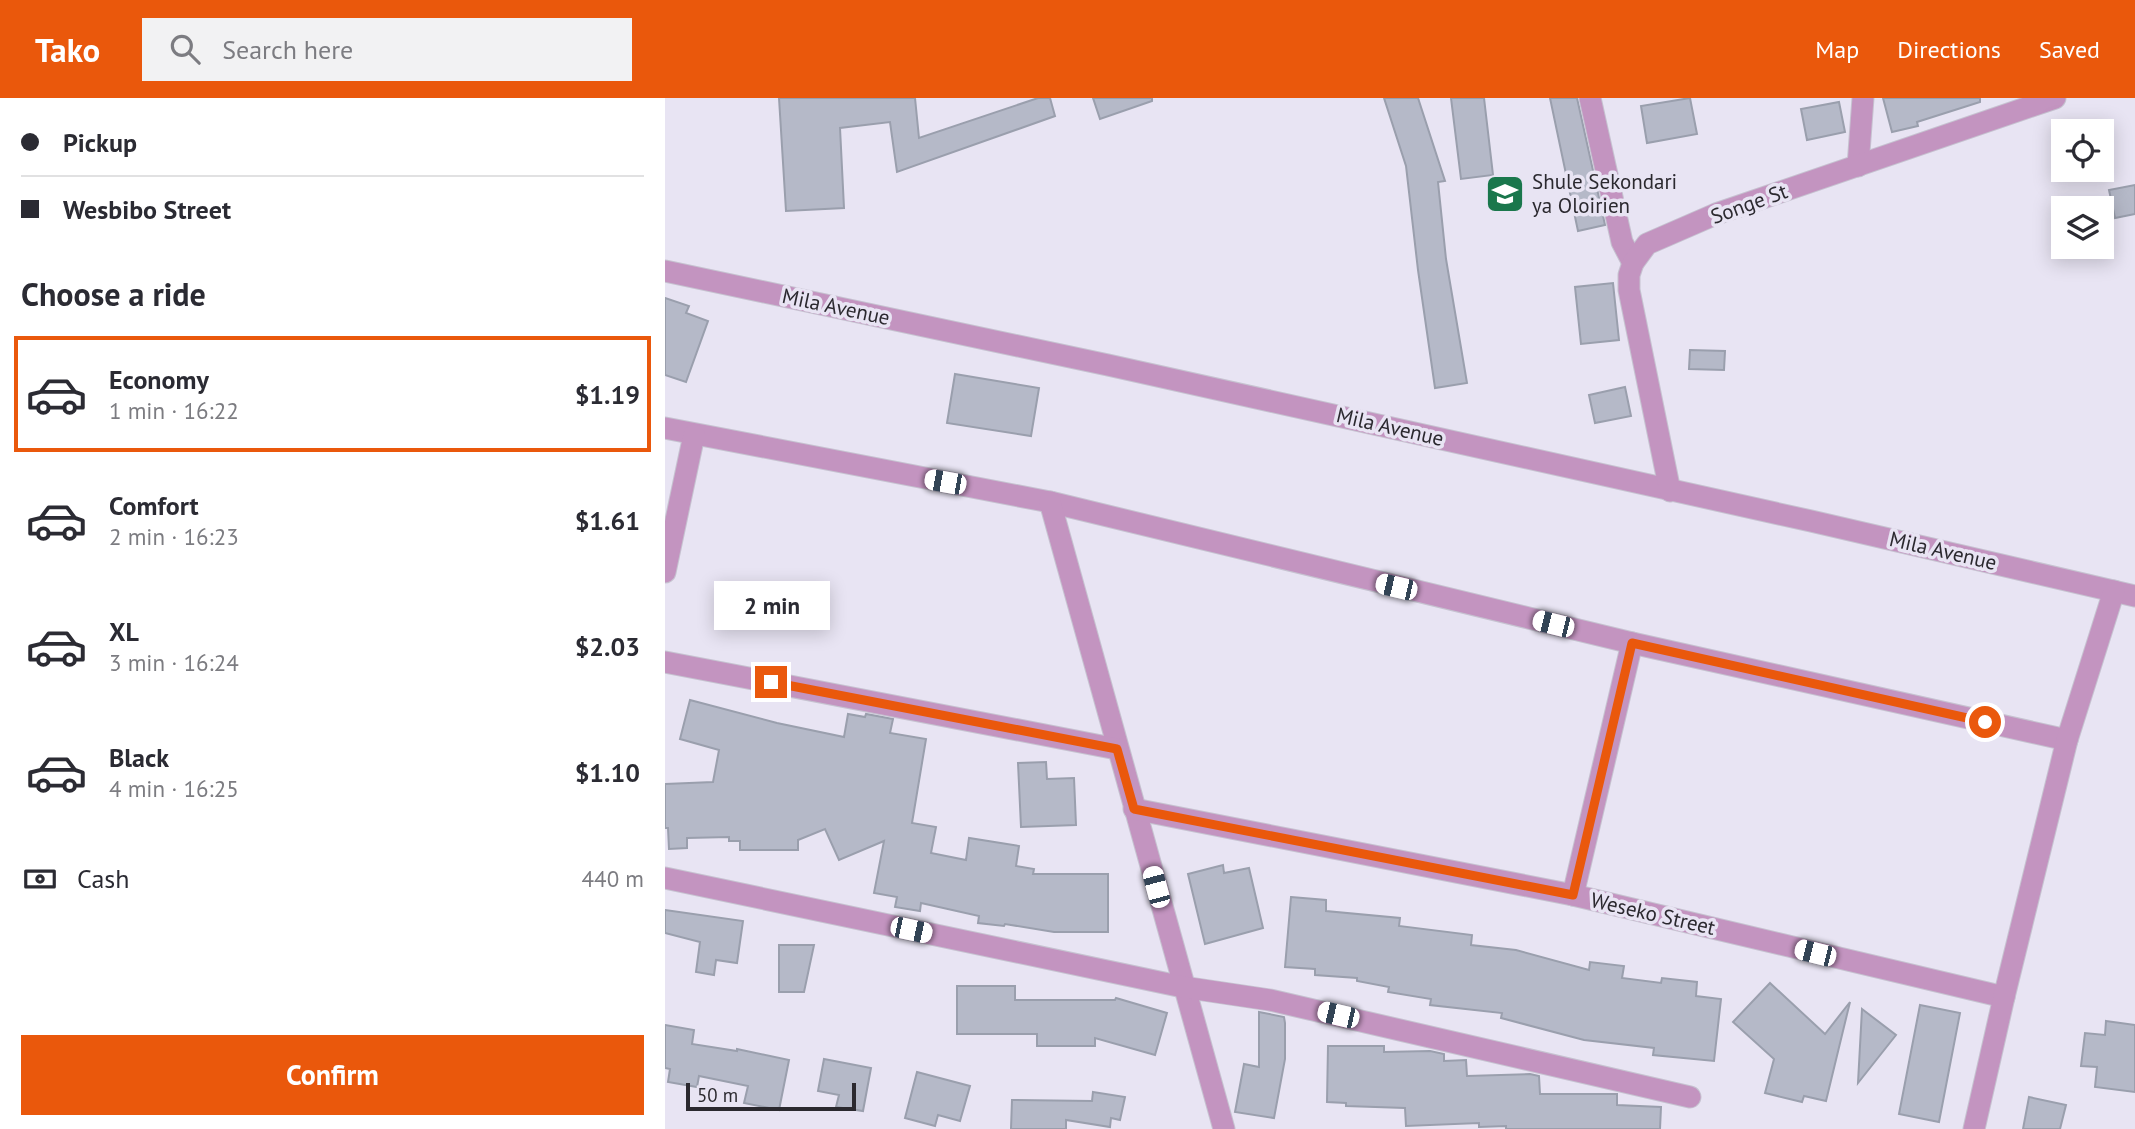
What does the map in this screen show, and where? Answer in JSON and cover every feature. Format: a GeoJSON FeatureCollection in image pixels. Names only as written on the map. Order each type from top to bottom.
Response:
{"type":"FeatureCollection","features":[{"type":"Feature","properties":{"kind":"street"},"geometry":{"type":"LineString","coordinates":[[1590,98],[1622,242],[1633,263],[1629,275],[1629,290],[1670,491]]}},
{"type":"Feature","properties":{"kind":"street"},"geometry":{"type":"LineString","coordinates":[[1858,166],[1863,98]]}},
{"type":"Feature","properties":{"kind":"street","name":"Songe St"},"geometry":{"type":"LineString","coordinates":[[1633,263],[1647,244],[1705,219],[2055,98]]}},
{"type":"Feature","properties":{"kind":"street","name":"Mila Avenue"},"geometry":{"type":"LineString","coordinates":[[665,271],[1095,362],[2135,596]]}},
{"type":"Feature","properties":{"kind":"street"},"geometry":{"type":"LineString","coordinates":[[665,428],[1050,502],[1632,643],[2067,740]]}},
{"type":"Feature","properties":{"kind":"street"},"geometry":{"type":"LineString","coordinates":[[665,572],[694,435]]}},
{"type":"Feature","properties":{"kind":"street"},"geometry":{"type":"LineString","coordinates":[[1050,502],[1224,1129]]}},
{"type":"Feature","properties":{"kind":"street"},"geometry":{"type":"LineString","coordinates":[[1974,1129],[2067,740],[2114,591]]}},
{"type":"Feature","properties":{"kind":"street"},"geometry":{"type":"LineString","coordinates":[[1573,895],[1632,643]]}},
{"type":"Feature","properties":{"kind":"street"},"geometry":{"type":"LineString","coordinates":[[665,662],[1117,749]]}},
{"type":"Feature","properties":{"kind":"street","name":"Weseko Street"},"geometry":{"type":"LineString","coordinates":[[1134,809],[1573,895],[2004,997]]}},
{"type":"Feature","properties":{"kind":"street"},"geometry":{"type":"LineString","coordinates":[[665,878],[1183,987],[1270,1000],[1690,1097]]}},
{"type":"Feature","properties":{"kind":"building"},"geometry":{"type":"Polygon","coordinates":[[[779,98],[915,98],[919,138],[1038,98],[1050,98],[1055,116],[897,172],[890,122],[840,128],[844,208],[786,211],[779,98]]]}},
{"type":"Feature","properties":{"kind":"building"},"geometry":{"type":"Polygon","coordinates":[[[1093,98],[1152,98],[1152,101],[1100,119],[1093,98]]]}},
{"type":"Feature","properties":{"kind":"building"},"geometry":{"type":"Polygon","coordinates":[[[1384,98],[1418,98],[1445,181],[1438,182],[1446,259],[1467,383],[1435,388],[1406,166],[1384,98]]]}},
{"type":"Feature","properties":{"kind":"building"},"geometry":{"type":"Polygon","coordinates":[[[1451,98],[1484,98],[1493,175],[1461,179],[1451,98]]]}},
{"type":"Feature","properties":{"kind":"building"},"geometry":{"type":"Polygon","coordinates":[[[1550,98],[1577,98],[1605,225],[1578,231],[1550,98]]]}},
{"type":"Feature","properties":{"kind":"building"},"geometry":{"type":"Polygon","coordinates":[[[1690,98],[1697,134],[1647,143],[1641,106],[1690,98]]]}},
{"type":"Feature","properties":{"kind":"building"},"geometry":{"type":"Polygon","coordinates":[[[1883,98],[1980,98],[1980,102],[1917,122],[1918,126],[1892,132],[1883,98]]]}},
{"type":"Feature","properties":{"kind":"building"},"geometry":{"type":"Polygon","coordinates":[[[1839,102],[1845,132],[1807,140],[1801,109],[1839,102]]]}},
{"type":"Feature","properties":{"kind":"building"},"geometry":{"type":"Polygon","coordinates":[[[2135,185],[2135,214],[2115,218],[2114,196],[2110,196],[2109,190],[2135,185]]]}},
{"type":"Feature","properties":{"kind":"building"},"geometry":{"type":"Polygon","coordinates":[[[1613,283],[1619,340],[1581,344],[1575,287],[1613,283]]]}},
{"type":"Feature","properties":{"kind":"building"},"geometry":{"type":"Polygon","coordinates":[[[665,298],[689,306],[686,313],[708,321],[686,382],[665,375],[665,298]]]}},
{"type":"Feature","properties":{"kind":"building"},"geometry":{"type":"Polygon","coordinates":[[[1690,350],[1725,351],[1724,370],[1689,369],[1690,350]]]}},
{"type":"Feature","properties":{"kind":"building"},"geometry":{"type":"Polygon","coordinates":[[[955,374],[1039,388],[1031,436],[947,423],[955,374]]]}},
{"type":"Feature","properties":{"kind":"building"},"geometry":{"type":"Polygon","coordinates":[[[1625,387],[1631,416],[1595,423],[1589,395],[1625,387]]]}},
{"type":"Feature","properties":{"kind":"building"},"geometry":{"type":"Polygon","coordinates":[[[690,700],[844,737],[848,714],[893,719],[890,733],[926,739],[912,823],[936,827],[931,853],[966,860],[969,838],[1019,846],[1016,866],[1034,869],[1033,874],[1108,874],[1108,932],[1054,932],[1005,924],[978,923],[979,916],[921,903],[920,911],[895,907],[897,897],[874,893],[884,841],[839,860],[825,829],[798,840],[798,850],[740,850],[740,841],[729,841],[729,837],[687,838],[687,848],[669,849],[668,828],[665,828],[665,784],[713,782],[719,750],[680,739],[690,700]]]}},
{"type":"Feature","properties":{"kind":"building"},"geometry":{"type":"Polygon","coordinates":[[[1046,762],[1047,779],[1074,778],[1076,825],[1021,827],[1018,763],[1046,762]]]}},
{"type":"Feature","properties":{"kind":"building"},"geometry":{"type":"Polygon","coordinates":[[[1223,865],[1224,873],[1249,868],[1263,928],[1205,944],[1188,874],[1223,865]]]}},
{"type":"Feature","properties":{"kind":"building"},"geometry":{"type":"Polygon","coordinates":[[[1291,897],[1326,900],[1326,911],[1400,918],[1399,926],[1472,935],[1471,945],[1516,950],[1589,970],[1590,962],[1624,966],[1622,978],[1661,983],[1662,978],[1697,982],[1696,996],[1721,999],[1714,1061],[1653,1055],[1654,1048],[1584,1040],[1501,1018],[1502,1013],[1430,1005],[1431,999],[1388,992],[1389,987],[1357,981],[1357,978],[1315,975],[1315,969],[1285,967],[1291,897]]]}},
{"type":"Feature","properties":{"kind":"building"},"geometry":{"type":"Polygon","coordinates":[[[665,910],[743,921],[737,963],[716,960],[714,975],[696,972],[700,942],[665,933],[665,910]]]}},
{"type":"Feature","properties":{"kind":"building"},"geometry":{"type":"Polygon","coordinates":[[[779,945],[814,945],[804,992],[779,992],[779,945]]]}},
{"type":"Feature","properties":{"kind":"building"},"geometry":{"type":"Polygon","coordinates":[[[1770,983],[1825,1034],[1850,1002],[1826,1101],[1804,1096],[1802,1102],[1765,1093],[1774,1059],[1733,1022],[1770,983]]]}},
{"type":"Feature","properties":{"kind":"building"},"geometry":{"type":"Polygon","coordinates":[[[957,986],[1015,986],[1015,1000],[1116,998],[1167,1013],[1155,1055],[1095,1038],[1095,1046],[1037,1046],[1037,1034],[957,1034],[957,986]]]}},
{"type":"Feature","properties":{"kind":"building"},"geometry":{"type":"Polygon","coordinates":[[[1920,1005],[1960,1013],[1939,1122],[1899,1114],[1920,1005]]]}},
{"type":"Feature","properties":{"kind":"building"},"geometry":{"type":"Polygon","coordinates":[[[1862,1009],[1896,1035],[1858,1083],[1862,1009]]]}},
{"type":"Feature","properties":{"kind":"building"},"geometry":{"type":"Polygon","coordinates":[[[1259,1012],[1284,1017],[1285,1023],[1285,1059],[1274,1118],[1235,1112],[1244,1064],[1259,1067],[1259,1012]]]}},
{"type":"Feature","properties":{"kind":"building"},"geometry":{"type":"Polygon","coordinates":[[[2106,1021],[2135,1025],[2135,1092],[2095,1087],[2097,1067],[2081,1066],[2085,1033],[2105,1035],[2106,1021]]]}},
{"type":"Feature","properties":{"kind":"building"},"geometry":{"type":"Polygon","coordinates":[[[665,1025],[694,1030],[692,1044],[737,1049],[789,1060],[779,1110],[744,1103],[748,1086],[699,1076],[697,1087],[668,1082],[670,1069],[665,1068],[665,1025]]]}},
{"type":"Feature","properties":{"kind":"building"},"geometry":{"type":"Polygon","coordinates":[[[1328,1046],[1384,1046],[1384,1052],[1430,1051],[1444,1054],[1444,1061],[1466,1060],[1467,1076],[1539,1076],[1540,1094],[1617,1094],[1617,1105],[1661,1107],[1660,1129],[1506,1129],[1506,1126],[1479,1127],[1479,1123],[1406,1126],[1405,1108],[1346,1106],[1346,1103],[1327,1102],[1328,1046]]]}},
{"type":"Feature","properties":{"kind":"building"},"geometry":{"type":"Polygon","coordinates":[[[824,1059],[871,1068],[863,1111],[836,1107],[839,1095],[818,1091],[824,1059]]]}},
{"type":"Feature","properties":{"kind":"building"},"geometry":{"type":"Polygon","coordinates":[[[917,1072],[970,1086],[960,1121],[938,1115],[935,1126],[905,1118],[917,1072]]]}},
{"type":"Feature","properties":{"kind":"building"},"geometry":{"type":"Polygon","coordinates":[[[1093,1092],[1125,1097],[1120,1120],[1111,1118],[1110,1127],[1066,1120],[1066,1129],[1011,1129],[1012,1100],[1092,1101],[1093,1092]]]}},
{"type":"Feature","properties":{"kind":"building"},"geometry":{"type":"Polygon","coordinates":[[[2029,1097],[2066,1105],[2060,1129],[2023,1129],[2029,1097]]]}},
{"type":"Feature","properties":{"kind":"place","name":"Shule Sekondari ya Oloirien"},"geometry":{"type":"Point","coordinates":[1505,194]}},
{"type":"Feature","properties":{"kind":"route"},"geometry":{"type":"LineString","coordinates":[[771,682],[1117,749],[1134,809],[1573,895],[1632,643],[1985,722]]}}]}
